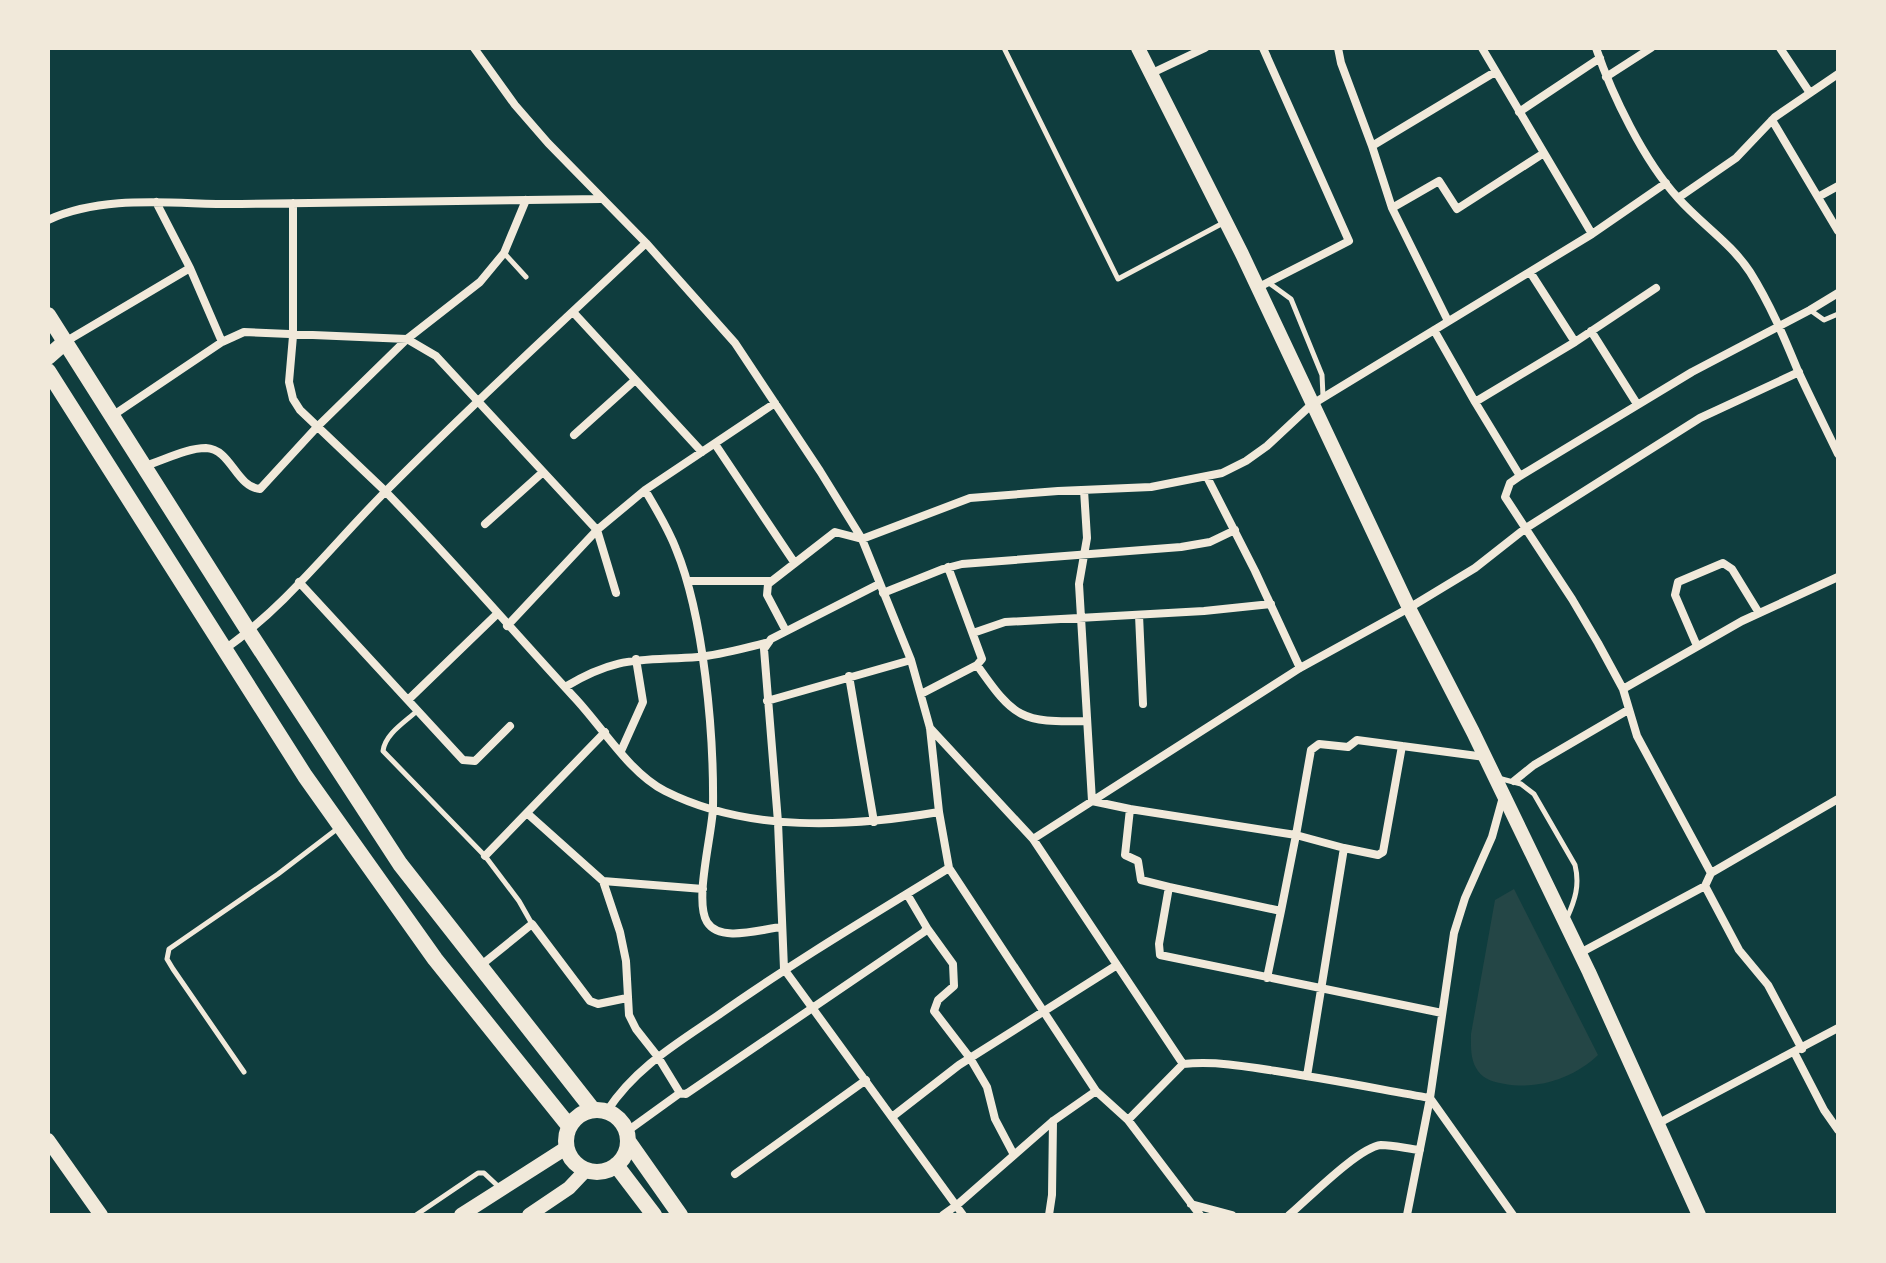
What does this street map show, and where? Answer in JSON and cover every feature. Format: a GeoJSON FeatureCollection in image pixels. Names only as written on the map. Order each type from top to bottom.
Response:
{"type":"FeatureCollection","features":[{"type":"Feature","properties":{"kind":"main road"},"geometry":{"type":"LineString","coordinates":[[48,315],[400,864],[600,1110]]}},
{"type":"Feature","properties":{"kind":"main road"},"geometry":{"type":"LineString","coordinates":[[48,357],[65,342]]}},
{"type":"Feature","properties":{"kind":"main road"},"geometry":{"type":"LineString","coordinates":[[48,371],[305,776],[435,959],[569,1126]]}},
{"type":"Feature","properties":{"kind":"main road"},"geometry":{"type":"LineString","coordinates":[[627,1136],[623,1157],[607,1171],[586,1170],[573,1161],[566,1148],[569,1126],[584,1112],[600,1110],[616,1116],[680,1215]]}},
{"type":"Feature","properties":{"kind":"main road"},"geometry":{"type":"LineString","coordinates":[[616,1165],[654,1215]]}},
{"type":"Feature","properties":{"kind":"street"},"geometry":{"type":"LineString","coordinates":[[474,48],[515,105],[646,243],[735,343],[862,539],[911,660],[930,728],[949,868],[1096,1091],[1128,1120],[1200,1215]]}},
{"type":"Feature","properties":{"kind":"street"},"geometry":{"type":"LineString","coordinates":[[1138,48],[1225,222],[1262,285],[1409,608],[1580,953],[1699,1215]]}},
{"type":"Feature","properties":{"kind":"street"},"geometry":{"type":"LineString","coordinates":[[1150,74],[1205,48]]}},
{"type":"Feature","properties":{"kind":"street"},"geometry":{"type":"LineString","coordinates":[[1262,285],[1349,241],[1263,48]]}},
{"type":"Feature","properties":{"kind":"street"},"geometry":{"type":"LineString","coordinates":[[1338,48],[1392,208],[1448,321]]}},
{"type":"Feature","properties":{"kind":"street"},"geometry":{"type":"LineString","coordinates":[[1482,48],[1592,234]]}},
{"type":"Feature","properties":{"kind":"street"},"geometry":{"type":"LineString","coordinates":[[1596,48],[1627,120],[1666,183],[1738,255],[1780,326],[1838,454]]}},
{"type":"Feature","properties":{"kind":"street"},"geometry":{"type":"LineString","coordinates":[[1606,77],[1651,48]]}},
{"type":"Feature","properties":{"kind":"street"},"geometry":{"type":"LineString","coordinates":[[1780,48],[1810,93]]}},
{"type":"Feature","properties":{"kind":"street"},"geometry":{"type":"LineString","coordinates":[[1519,112],[1600,58]]}},
{"type":"Feature","properties":{"kind":"street"},"geometry":{"type":"LineString","coordinates":[[1372,146],[1495,72]]}},
{"type":"Feature","properties":{"kind":"street"},"geometry":{"type":"LineString","coordinates":[[1678,198],[1736,158],[1772,120],[1838,74]]}},
{"type":"Feature","properties":{"kind":"street"},"geometry":{"type":"LineString","coordinates":[[1772,120],[1838,231]]}},
{"type":"Feature","properties":{"kind":"street"},"geometry":{"type":"LineString","coordinates":[[1392,208],[1439,181],[1457,209],[1544,153]]}},
{"type":"Feature","properties":{"kind":"street"},"geometry":{"type":"LineString","coordinates":[[687,581],[770,581],[835,532],[862,539],[970,498],[1151,487],[1207,477],[1246,461],[1317,401],[1592,234],[1666,183]]}},
{"type":"Feature","properties":{"kind":"street"},"geometry":{"type":"LineString","coordinates":[[1818,197],[1838,186]]}},
{"type":"Feature","properties":{"kind":"street"},"geometry":{"type":"LineString","coordinates":[[48,220],[83,208],[156,202],[601,199]]}},
{"type":"Feature","properties":{"kind":"street"},"geometry":{"type":"LineString","coordinates":[[144,466],[205,448],[221,455],[249,486],[260,489],[317,427],[407,339],[465,297],[504,253],[526,200]]}},
{"type":"Feature","properties":{"kind":"street"},"geometry":{"type":"LineString","coordinates":[[156,202],[190,268],[222,342]]}},
{"type":"Feature","properties":{"kind":"street"},"geometry":{"type":"LineString","coordinates":[[293,203],[291,390],[300,410],[385,492],[565,687],[636,769],[654,785],[681,799],[778,822],[874,822],[939,812]]}},
{"type":"Feature","properties":{"kind":"street"},"geometry":{"type":"LineString","coordinates":[[225,649],[249,632],[385,492],[646,243]]}},
{"type":"Feature","properties":{"kind":"street"},"geometry":{"type":"LineString","coordinates":[[65,342],[190,268]]}},
{"type":"Feature","properties":{"kind":"street"},"geometry":{"type":"LineString","coordinates":[[1530,272],[1575,342]]}},
{"type":"Feature","properties":{"kind":"street"},"geometry":{"type":"LineString","coordinates":[[1475,402],[1575,342],[1656,288]]}},
{"type":"Feature","properties":{"kind":"street"},"geometry":{"type":"LineString","coordinates":[[1711,873],[1637,736],[1623,689],[1579,610],[1505,497],[1510,483],[1637,404],[1717,357],[1838,293]]}},
{"type":"Feature","properties":{"kind":"street"},"geometry":{"type":"LineString","coordinates":[[573,312],[702,452]]}},
{"type":"Feature","properties":{"kind":"street"},"geometry":{"type":"LineString","coordinates":[[1434,330],[1520,476]]}},
{"type":"Feature","properties":{"kind":"street"},"geometry":{"type":"LineString","coordinates":[[1591,331],[1637,404]]}},
{"type":"Feature","properties":{"kind":"street"},"geometry":{"type":"LineString","coordinates":[[112,416],[222,342],[244,332],[407,339],[436,356],[597,530],[616,593]]}},
{"type":"Feature","properties":{"kind":"street"},"geometry":{"type":"LineString","coordinates":[[1033,839],[1300,668],[1475,568],[1526,528],[1700,418],[1799,372]]}},
{"type":"Feature","properties":{"kind":"street"},"geometry":{"type":"LineString","coordinates":[[574,435],[634,381]]}},
{"type":"Feature","properties":{"kind":"street"},"geometry":{"type":"LineString","coordinates":[[507,626],[597,530],[645,490],[775,403]]}},
{"type":"Feature","properties":{"kind":"street"},"geometry":{"type":"LineString","coordinates":[[715,444],[794,562]]}},
{"type":"Feature","properties":{"kind":"street"},"geometry":{"type":"LineString","coordinates":[[485,524],[543,472]]}},
{"type":"Feature","properties":{"kind":"street"},"geometry":{"type":"LineString","coordinates":[[1207,477],[1300,668]]}},
{"type":"Feature","properties":{"kind":"street"},"geometry":{"type":"LineString","coordinates":[[645,490],[669,533],[687,581],[701,657],[713,809],[703,914],[710,926],[726,934],[782,927]]}},
{"type":"Feature","properties":{"kind":"street"},"geometry":{"type":"LineString","coordinates":[[1084,490],[1087,538],[1079,584],[1092,801]]}},
{"type":"Feature","properties":{"kind":"street"},"geometry":{"type":"LineString","coordinates":[[565,687],[607,665],[636,659],[701,657],[766,643],[881,588],[948,567],[987,561],[1152,550],[1210,542],[1235,530]]}},
{"type":"Feature","properties":{"kind":"street"},"geometry":{"type":"LineString","coordinates":[[1697,646],[1675,595],[1678,582],[1723,563],[1732,569],[1759,613]]}},
{"type":"Feature","properties":{"kind":"street"},"geometry":{"type":"LineString","coordinates":[[921,694],[977,665],[982,655],[948,567]]}},
{"type":"Feature","properties":{"kind":"street"},"geometry":{"type":"LineString","coordinates":[[1623,689],[1759,613],[1838,577]]}},
{"type":"Feature","properties":{"kind":"street"},"geometry":{"type":"LineString","coordinates":[[770,581],[767,595],[786,631]]}},
{"type":"Feature","properties":{"kind":"street"},"geometry":{"type":"LineString","coordinates":[[299,582],[457,754],[468,762],[475,761],[510,726]]}},
{"type":"Feature","properties":{"kind":"street"},"geometry":{"type":"LineString","coordinates":[[973,633],[1005,622],[1271,604]]}},
{"type":"Feature","properties":{"kind":"street"},"geometry":{"type":"LineString","coordinates":[[408,700],[497,614]]}},
{"type":"Feature","properties":{"kind":"street"},"geometry":{"type":"LineString","coordinates":[[1139,615],[1143,704]]}},
{"type":"Feature","properties":{"kind":"street"},"geometry":{"type":"LineString","coordinates":[[766,643],[762,655],[778,822],[784,969],[963,1215]]}},
{"type":"Feature","properties":{"kind":"street"},"geometry":{"type":"LineString","coordinates":[[621,751],[643,702],[636,659]]}},
{"type":"Feature","properties":{"kind":"street"},"geometry":{"type":"LineString","coordinates":[[767,701],[911,660]]}},
{"type":"Feature","properties":{"kind":"street"},"geometry":{"type":"LineString","coordinates":[[977,665],[998,695],[1024,718],[1054,722],[1086,721]]}},
{"type":"Feature","properties":{"kind":"street"},"geometry":{"type":"LineString","coordinates":[[849,676],[874,822]]}},
{"type":"Feature","properties":{"kind":"street"},"geometry":{"type":"LineString","coordinates":[[1514,781],[1534,765],[1628,710]]}},
{"type":"Feature","properties":{"kind":"street"},"geometry":{"type":"LineString","coordinates":[[930,728],[1033,839],[1183,1064]]}},
{"type":"Feature","properties":{"kind":"street"},"geometry":{"type":"LineString","coordinates":[[485,856],[605,732]]}},
{"type":"Feature","properties":{"kind":"street"},"geometry":{"type":"LineString","coordinates":[[1267,978],[1311,750],[1319,744],[1348,747],[1357,740],[1485,757]]}},
{"type":"Feature","properties":{"kind":"street"},"geometry":{"type":"LineString","coordinates":[[1092,801],[1296,835],[1378,855],[1383,852],[1402,746]]}},
{"type":"Feature","properties":{"kind":"street"},"geometry":{"type":"LineString","coordinates":[[1407,1215],[1430,1098],[1454,933],[1465,898],[1492,837],[1503,795]]}},
{"type":"Feature","properties":{"kind":"street"},"geometry":{"type":"LineString","coordinates":[[1580,953],[1705,886],[1711,873],[1838,799]]}},
{"type":"Feature","properties":{"kind":"street"},"geometry":{"type":"LineString","coordinates":[[1130,809],[1125,855],[1138,861],[1141,880],[1281,911]]}},
{"type":"Feature","properties":{"kind":"street"},"geometry":{"type":"LineString","coordinates":[[528,814],[603,881],[626,961],[629,1015],[680,1093]]}},
{"type":"Feature","properties":{"kind":"street"},"geometry":{"type":"LineString","coordinates":[[1307,1076],[1344,848]]}},
{"type":"Feature","properties":{"kind":"street"},"geometry":{"type":"LineString","coordinates":[[600,1110],[658,1057],[784,969],[949,868]]}},
{"type":"Feature","properties":{"kind":"street"},"geometry":{"type":"LineString","coordinates":[[603,881],[703,889]]}},
{"type":"Feature","properties":{"kind":"street"},"geometry":{"type":"LineString","coordinates":[[1705,886],[1739,950],[1768,985],[1824,1110],[1838,1130]]}},
{"type":"Feature","properties":{"kind":"street"},"geometry":{"type":"LineString","coordinates":[[1169,887],[1159,944],[1160,955],[1442,1013]]}},
{"type":"Feature","properties":{"kind":"street"},"geometry":{"type":"LineString","coordinates":[[907,894],[955,971],[954,986],[938,1000],[934,1011],[970,1058],[987,1087],[995,1119],[1014,1155]]}},
{"type":"Feature","properties":{"kind":"street"},"geometry":{"type":"LineString","coordinates":[[480,966],[532,924],[590,1001],[598,1004],[627,998]]}},
{"type":"Feature","properties":{"kind":"street"},"geometry":{"type":"LineString","coordinates":[[627,1136],[680,1093],[692,1092],[927,928]]}},
{"type":"Feature","properties":{"kind":"street"},"geometry":{"type":"LineString","coordinates":[[892,1117],[970,1058],[1117,965]]}},
{"type":"Feature","properties":{"kind":"street"},"geometry":{"type":"LineString","coordinates":[[1657,1124],[1838,1028]]}},
{"type":"Feature","properties":{"kind":"street"},"geometry":{"type":"LineString","coordinates":[[1128,1120],[1183,1064],[1232,1065],[1430,1098],[1513,1215]]}},
{"type":"Feature","properties":{"kind":"street"},"geometry":{"type":"LineString","coordinates":[[735,1174],[866,1080]]}},
{"type":"Feature","properties":{"kind":"street"},"geometry":{"type":"LineString","coordinates":[[943,1215],[1053,1121],[1096,1091]]}},
{"type":"Feature","properties":{"kind":"street"},"geometry":{"type":"LineString","coordinates":[[1049,1215],[1053,1121]]}},
{"type":"Feature","properties":{"kind":"street"},"geometry":{"type":"LineString","coordinates":[[48,1140],[101,1215]]}},
{"type":"Feature","properties":{"kind":"street"},"geometry":{"type":"LineString","coordinates":[[1289,1215],[1348,1163],[1370,1148],[1382,1145],[1420,1150]]}},
{"type":"Feature","properties":{"kind":"street"},"geometry":{"type":"LineString","coordinates":[[461,1215],[566,1148]]}},
{"type":"Feature","properties":{"kind":"street"},"geometry":{"type":"LineString","coordinates":[[529,1215],[569,1188],[586,1170]]}},
{"type":"Feature","properties":{"kind":"street"},"geometry":{"type":"LineString","coordinates":[[1191,1204],[1232,1215]]}},
{"type":"Feature","properties":{"kind":"lane"},"geometry":{"type":"LineString","coordinates":[[1004,48],[1118,279],[1225,222]]}},
{"type":"Feature","properties":{"kind":"lane"},"geometry":{"type":"LineString","coordinates":[[504,253],[526,277]]}},
{"type":"Feature","properties":{"kind":"lane"},"geometry":{"type":"LineString","coordinates":[[1262,285],[1291,299],[1322,375],[1317,401]]}},
{"type":"Feature","properties":{"kind":"lane"},"geometry":{"type":"LineString","coordinates":[[1810,310],[1824,320],[1838,314]]}},
{"type":"Feature","properties":{"kind":"lane"},"geometry":{"type":"LineString","coordinates":[[417,710],[392,734],[383,751],[485,856],[532,924]]}},
{"type":"Feature","properties":{"kind":"lane"},"geometry":{"type":"LineString","coordinates":[[1495,777],[1514,781],[1534,794],[1575,865],[1577,892],[1564,923]]}},
{"type":"Feature","properties":{"kind":"lane"},"geometry":{"type":"LineString","coordinates":[[244,1072],[173,969],[167,959],[169,949],[341,826]]}},
{"type":"Feature","properties":{"kind":"lane"},"geometry":{"type":"LineString","coordinates":[[416,1215],[478,1173],[484,1173],[501,1188]]}},
{"type":"Feature","properties":{"kind":"shaded area"},"geometry":{"type":"Polygon","coordinates":[[[1514,889],[1598,1055],[1567,1076],[1543,1084],[1505,1084],[1487,1079],[1475,1067],[1472,1058],[1471,1034],[1495,900],[1514,889]]]}}]}
